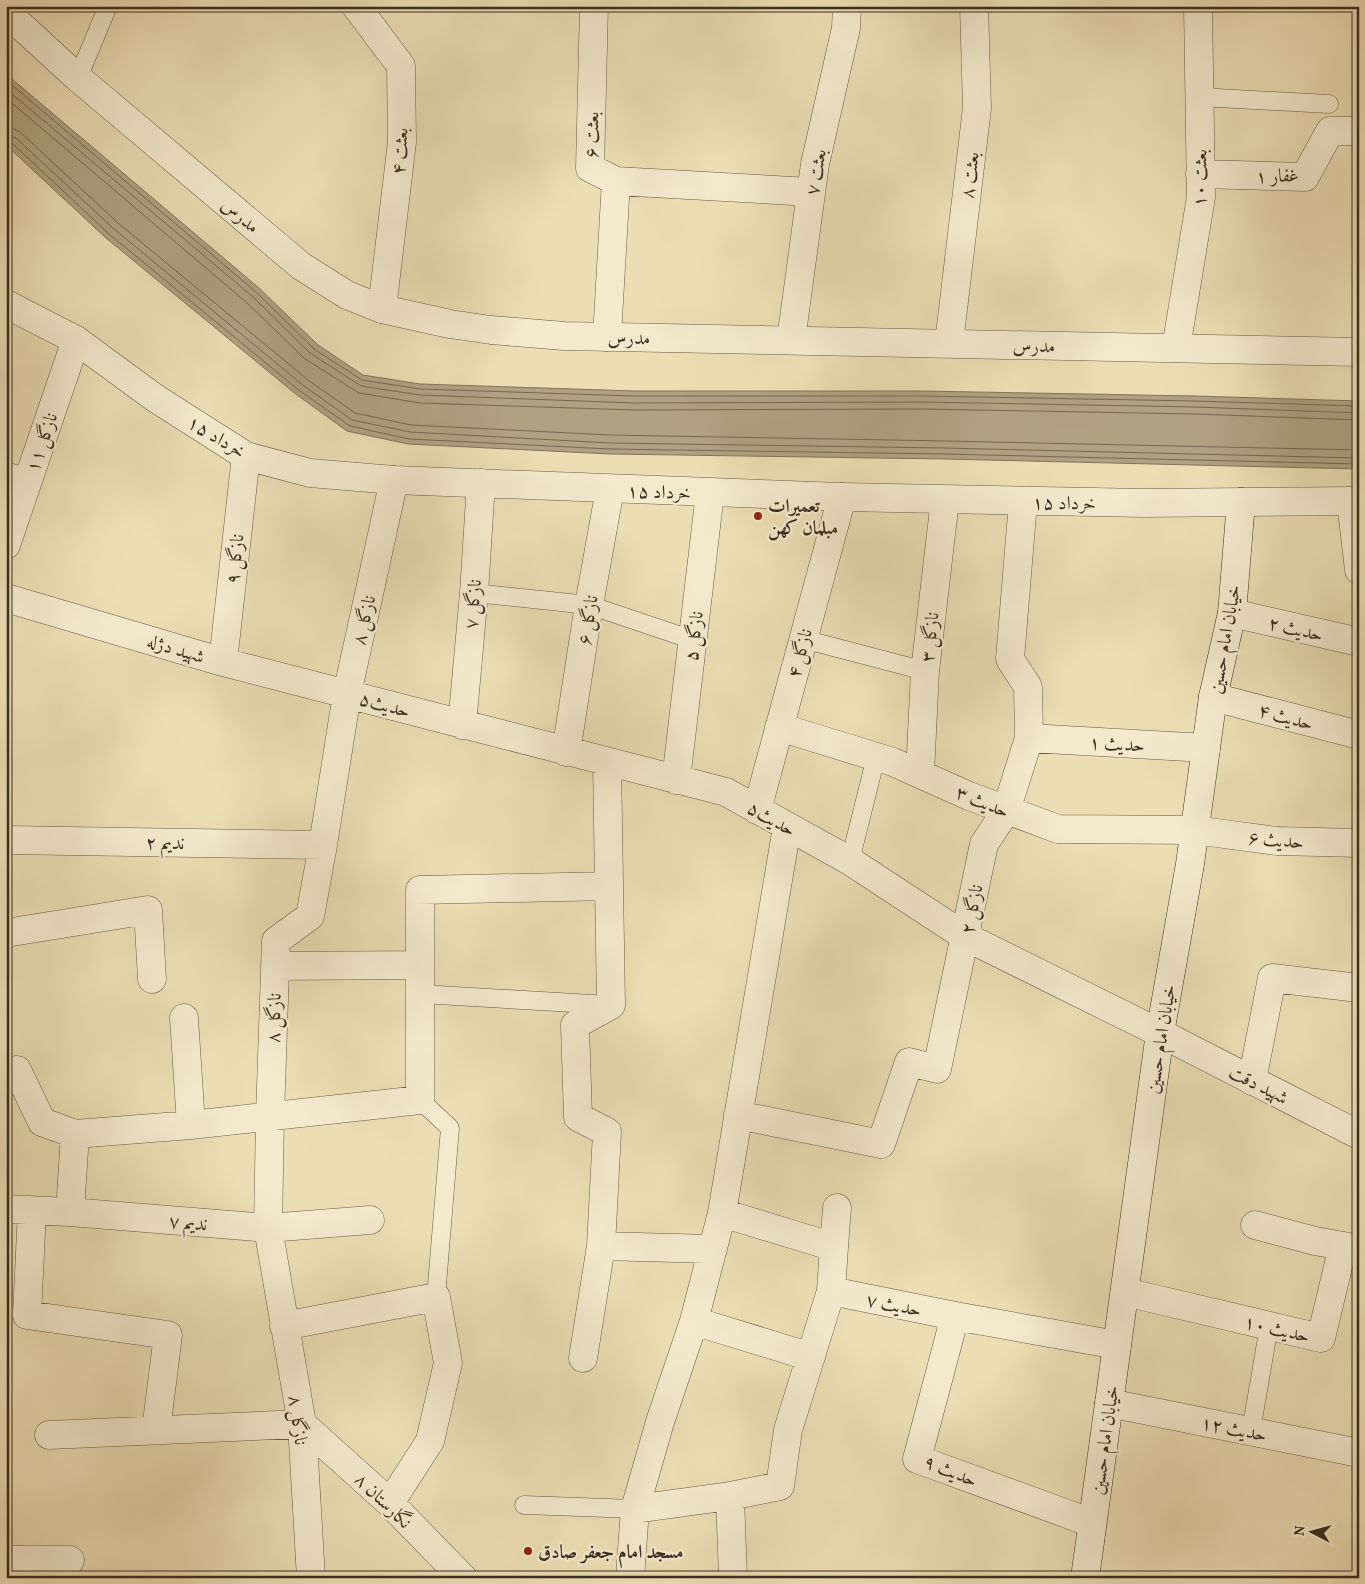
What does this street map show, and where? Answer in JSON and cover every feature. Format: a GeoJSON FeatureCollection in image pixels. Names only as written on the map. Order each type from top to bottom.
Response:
{"type":"FeatureCollection","features":[{"type":"Feature","properties":{"kind":"street","name":"بعثت ۴"},"geometry":{"type":"LineString","coordinates":[[356,6],[401,66],[402,142],[382,309]]}},
{"type":"Feature","properties":{"kind":"street","name":"بعثت ۶"},"geometry":{"type":"LineString","coordinates":[[594,6],[590,168],[616,181],[607,337]]}},
{"type":"Feature","properties":{"kind":"street","name":"بعثت ۷"},"geometry":{"type":"LineString","coordinates":[[791,340],[815,164],[846,28],[847,6]]}},
{"type":"Feature","properties":{"kind":"street","name":"بعثت ۸"},"geometry":{"type":"LineString","coordinates":[[948,343],[977,108],[974,6]]}},
{"type":"Feature","properties":{"kind":"street","name":"بعثت ۱۰"},"geometry":{"type":"LineString","coordinates":[[1176,348],[1201,197],[1198,6]]}},
{"type":"Feature","properties":{"kind":"street","name":"مدرس"},"geometry":{"type":"LineString","coordinates":[[6,12],[78,78],[301,266],[347,295],[382,309],[450,324],[491,330],[564,336],[1359,352]]}},
{"type":"Feature","properties":{"kind":"street","name":"غفار ۱"},"geometry":{"type":"LineString","coordinates":[[1200,174],[1305,177],[1330,131],[1359,131]]}},
{"type":"Feature","properties":{"kind":"street"},"geometry":{"type":"LineString","coordinates":[[616,181],[811,192]]}},
{"type":"Feature","properties":{"kind":"street","name":"۱۵ خرداد"},"geometry":{"type":"LineString","coordinates":[[6,304],[62,331],[155,398],[246,456],[310,473],[394,480],[945,500],[1144,503],[1355,501]]}},
{"type":"Feature","properties":{"kind":"street","name":"نازگل ۱۱"},"geometry":{"type":"LineString","coordinates":[[6,545],[17,475],[76,340]]}},
{"type":"Feature","properties":{"kind":"street","name":"نازگل ۹"},"geometry":{"type":"LineString","coordinates":[[223,662],[246,456]]}},
{"type":"Feature","properties":{"kind":"street","name":"نازگل ۸"},"geometry":{"type":"LineString","coordinates":[[311,1578],[302,1424],[268,1228],[276,941],[310,916],[347,694],[394,480]]}},
{"type":"Feature","properties":{"kind":"street","name":"نازگل ۷"},"geometry":{"type":"LineString","coordinates":[[462,725],[474,593],[481,483]]}},
{"type":"Feature","properties":{"kind":"street","name":"نازگل ۶"},"geometry":{"type":"LineString","coordinates":[[566,752],[589,605],[610,489]]}},
{"type":"Feature","properties":{"kind":"street","name":"نازگل ۵"},"geometry":{"type":"LineString","coordinates":[[676,780],[710,492]]}},
{"type":"Feature","properties":{"kind":"street","name":"نازگل ۴"},"geometry":{"type":"LineString","coordinates":[[757,810],[842,497]]}},
{"type":"Feature","properties":{"kind":"street","name":"نازگل ۳"},"geometry":{"type":"LineString","coordinates":[[920,774],[925,671],[945,500]]}},
{"type":"Feature","properties":{"kind":"street"},"geometry":{"type":"LineString","coordinates":[[1355,501],[1359,570]]}},
{"type":"Feature","properties":{"kind":"street","name":"نازگل ۲"},"geometry":{"type":"LineString","coordinates":[[738,1115],[881,1144],[910,1062],[937,1069],[984,844],[1006,811],[1029,738],[1028,687],[1010,659],[1023,502]]}},
{"type":"Feature","properties":{"kind":"street","name":"خیابان امام حسین"},"geometry":{"type":"LineString","coordinates":[[1085,1578],[1160,1033],[1194,830],[1213,697],[1232,613],[1241,502]]}},
{"type":"Feature","properties":{"kind":"street","name":"شهید دژله"},"geometry":{"type":"LineString","coordinates":[[6,598],[223,662],[347,694]]}},
{"type":"Feature","properties":{"kind":"street","name":"حدیث ۲"},"geometry":{"type":"LineString","coordinates":[[1232,613],[1359,642]]}},
{"type":"Feature","properties":{"kind":"street","name":"حدیث۵"},"geometry":{"type":"LineString","coordinates":[[347,694],[726,792],[850,861],[966,937],[1160,1033]]}},
{"type":"Feature","properties":{"kind":"street","name":"حدیث ۴"},"geometry":{"type":"LineString","coordinates":[[1213,697],[1359,735]]}},
{"type":"Feature","properties":{"kind":"street","name":"حدیث ۳"},"geometry":{"type":"LineString","coordinates":[[779,727],[893,762],[1006,811],[1058,829],[1194,830]]}},
{"type":"Feature","properties":{"kind":"street","name":"حدیث ۱"},"geometry":{"type":"LineString","coordinates":[[1029,738],[1206,748]]}},
{"type":"Feature","properties":{"kind":"street"},"geometry":{"type":"LineString","coordinates":[[583,1358],[602,1246],[606,1132],[578,1117],[575,1025],[611,1005],[607,762]]}},
{"type":"Feature","properties":{"kind":"street"},"geometry":{"type":"LineString","coordinates":[[630,1578],[634,1509],[660,1422],[694,1321],[722,1213],[787,827]]}},
{"type":"Feature","properties":{"kind":"street","name":"حدیث ۶"},"geometry":{"type":"LineString","coordinates":[[1194,830],[1276,842],[1359,843]]}},
{"type":"Feature","properties":{"kind":"street","name":"ندیم ۲"},"geometry":{"type":"LineString","coordinates":[[6,840],[323,845]]}},
{"type":"Feature","properties":{"kind":"street"},"geometry":{"type":"LineString","coordinates":[[17,1070],[42,1122],[75,1134],[191,1125],[420,1100],[420,890],[609,886]]}},
{"type":"Feature","properties":{"kind":"street"},"geometry":{"type":"LineString","coordinates":[[6,933],[148,910],[152,979]]}},
{"type":"Feature","properties":{"kind":"street"},"geometry":{"type":"LineString","coordinates":[[275,966],[420,964]]}},
{"type":"Feature","properties":{"kind":"street"},"geometry":{"type":"LineString","coordinates":[[1252,1081],[1272,978],[1359,988]]}},
{"type":"Feature","properties":{"kind":"street"},"geometry":{"type":"LineString","coordinates":[[184,1018],[191,1125]]}},
{"type":"Feature","properties":{"kind":"street","name":"شهید دقت"},"geometry":{"type":"LineString","coordinates":[[1160,1033],[1359,1135]]}},
{"type":"Feature","properties":{"kind":"street"},"geometry":{"type":"LineString","coordinates":[[70,1212],[75,1134]]}},
{"type":"Feature","properties":{"kind":"street"},"geometry":{"type":"LineString","coordinates":[[634,1509],[730,1496],[780,1486],[788,1430],[831,1291],[837,1208]]}},
{"type":"Feature","properties":{"kind":"street"},"geometry":{"type":"LineString","coordinates":[[19,1210],[27,1315],[168,1335],[156,1430]]}},
{"type":"Feature","properties":{"kind":"street","name":"ندیم ۷"},"geometry":{"type":"LineString","coordinates":[[19,1210],[70,1212],[268,1228],[370,1220]]}},
{"type":"Feature","properties":{"kind":"street"},"geometry":{"type":"LineString","coordinates":[[722,1213],[834,1247]]}},
{"type":"Feature","properties":{"kind":"street"},"geometry":{"type":"LineString","coordinates":[[1256,1225],[1315,1241],[1351,1247]]}},
{"type":"Feature","properties":{"kind":"street"},"geometry":{"type":"LineString","coordinates":[[602,1246],[713,1249]]}},
{"type":"Feature","properties":{"kind":"street","name":"حدیث ۱۰"},"geometry":{"type":"LineString","coordinates":[[1125,1292],[1321,1338],[1351,1247]]}},
{"type":"Feature","properties":{"kind":"street","name":"حدیث ۷"},"geometry":{"type":"LineString","coordinates":[[831,1291],[955,1316],[1117,1345]]}},
{"type":"Feature","properties":{"kind":"street"},"geometry":{"type":"LineString","coordinates":[[284,1326],[436,1297],[448,1363],[430,1441],[390,1503]]}},
{"type":"Feature","properties":{"kind":"street","name":"حدیث ۹"},"geometry":{"type":"LineString","coordinates":[[955,1316],[917,1459],[1092,1523]]}},
{"type":"Feature","properties":{"kind":"street"},"geometry":{"type":"LineString","coordinates":[[694,1321],[811,1357]]}},
{"type":"Feature","properties":{"kind":"street","name":"حدیث ۱۲"},"geometry":{"type":"LineString","coordinates":[[1110,1403],[1359,1453]]}},
{"type":"Feature","properties":{"kind":"street"},"geometry":{"type":"LineString","coordinates":[[49,1436],[302,1424]]}},
{"type":"Feature","properties":{"kind":"street","name":"نگارستان ۸"},"geometry":{"type":"LineString","coordinates":[[302,1424],[390,1503],[463,1578]]}},
{"type":"Feature","properties":{"kind":"street"},"geometry":{"type":"LineString","coordinates":[[730,1496],[733,1578]]}},
{"type":"Feature","properties":{"kind":"street"},"geometry":{"type":"LineString","coordinates":[[6,1560],[70,1560],[60,1578]]}},
{"type":"Feature","properties":{"kind":"lane"},"geometry":{"type":"LineString","coordinates":[[78,78],[108,6]]}},
{"type":"Feature","properties":{"kind":"lane"},"geometry":{"type":"LineString","coordinates":[[1199,96],[1329,104]]}},
{"type":"Feature","properties":{"kind":"lane"},"geometry":{"type":"LineString","coordinates":[[474,593],[589,605],[693,640]]}},
{"type":"Feature","properties":{"kind":"lane"},"geometry":{"type":"LineString","coordinates":[[804,639],[925,671]]}},
{"type":"Feature","properties":{"kind":"lane"},"geometry":{"type":"LineString","coordinates":[[850,861],[876,757]]}},
{"type":"Feature","properties":{"kind":"lane"},"geometry":{"type":"LineString","coordinates":[[420,994],[611,1005]]}},
{"type":"Feature","properties":{"kind":"lane"},"geometry":{"type":"LineString","coordinates":[[420,1100],[450,1128],[436,1297]]}},
{"type":"Feature","properties":{"kind":"lane"},"geometry":{"type":"LineString","coordinates":[[1251,1431],[1268,1326]]}},
{"type":"Feature","properties":{"kind":"lane"},"geometry":{"type":"LineString","coordinates":[[524,1505],[634,1509]]}},
{"type":"Feature","properties":{"kind":"water"},"geometry":{"type":"Polygon","coordinates":[[[6,74],[259,288],[318,345],[363,375],[420,384],[635,391],[921,391],[1359,401],[1359,469],[945,459],[610,454],[408,444],[347,431],[297,395],[106,238],[6,145],[6,74]]]}},
{"type":"Feature","properties":{"kind":"place","name":"تعمیرات مبلمان کهن"},"geometry":{"type":"Point","coordinates":[758,516]}},
{"type":"Feature","properties":{"kind":"place","name":"مسجد امام جعفر صادق"},"geometry":{"type":"Point","coordinates":[528,1551]}}]}
